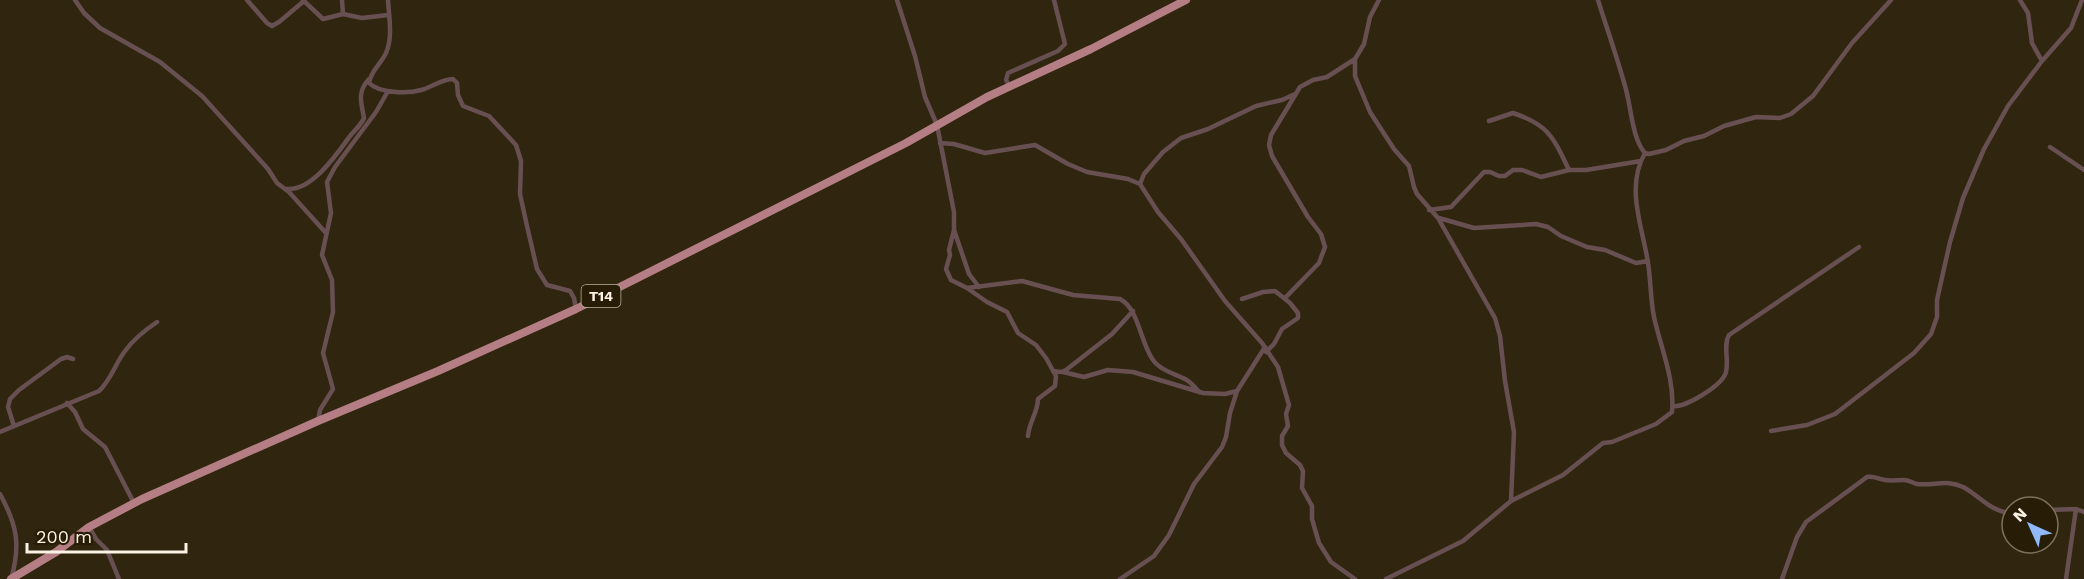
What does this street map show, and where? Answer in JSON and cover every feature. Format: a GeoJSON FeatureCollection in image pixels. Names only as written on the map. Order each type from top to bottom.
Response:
{"type":"FeatureCollection","features":[{"type":"Feature","properties":{"kind":"highway","name":"T14"},"geometry":{"type":"LineString","coordinates":[[11,579],[56,552],[89,527],[134,504],[576,309],[889,152],[937,124],[1010,87],[1092,50],[1186,0]]}},
{"type":"Feature","properties":{"kind":"street"},"geometry":{"type":"LineString","coordinates":[[75,0],[84,13],[100,28],[160,62],[202,96],[268,169],[277,183],[326,233]]}},
{"type":"Feature","properties":{"kind":"street"},"geometry":{"type":"LineString","coordinates":[[247,0],[272,26],[303,0],[323,19],[343,14],[362,18],[388,15]]}},
{"type":"Feature","properties":{"kind":"street"},"geometry":{"type":"LineString","coordinates":[[342,0],[343,14]]}},
{"type":"Feature","properties":{"kind":"street"},"geometry":{"type":"LineString","coordinates":[[284,188],[300,187],[321,172],[359,127],[364,117],[360,101],[361,91],[387,48],[390,37],[388,0]]}},
{"type":"Feature","properties":{"kind":"street"},"geometry":{"type":"LineString","coordinates":[[897,0],[925,97],[937,124],[954,212],[954,230],[947,273],[952,282],[967,288],[1007,312],[1018,333],[1041,350],[1053,371],[1055,386],[1038,399],[1037,412],[1029,427],[1028,436]]}},
{"type":"Feature","properties":{"kind":"street"},"geometry":{"type":"LineString","coordinates":[[1010,87],[1006,80],[1008,73],[1058,51],[1065,44],[1054,0]]}},
{"type":"Feature","properties":{"kind":"street"},"geometry":{"type":"LineString","coordinates":[[1285,298],[1319,263],[1325,247],[1321,234],[1282,175],[1270,149],[1271,135],[1303,84],[1326,77],[1355,59],[1364,44],[1370,17],[1379,0]]}},
{"type":"Feature","properties":{"kind":"street"},"geometry":{"type":"LineString","coordinates":[[1598,0],[1626,88],[1636,133],[1645,153]]}},
{"type":"Feature","properties":{"kind":"street"},"geometry":{"type":"LineString","coordinates":[[1645,153],[1666,150],[1741,121],[1763,116],[1780,118],[1796,111],[1813,96],[1852,43],[1891,0]]}},
{"type":"Feature","properties":{"kind":"street"},"geometry":{"type":"LineString","coordinates":[[2020,0],[2028,13],[2032,43],[2042,61]]}},
{"type":"Feature","properties":{"kind":"street"},"geometry":{"type":"LineString","coordinates":[[1771,431],[1808,425],[1835,414],[1926,342],[1937,317],[1937,300],[1950,242],[1966,190],[1997,124],[2042,61],[2071,28],[2082,0]]}},
{"type":"Feature","properties":{"kind":"street"},"geometry":{"type":"LineString","coordinates":[[1355,59],[1355,76],[1367,107],[1394,149],[1409,166],[1414,187],[1421,201],[1438,218],[1498,326],[1514,432],[1511,501]]}},
{"type":"Feature","properties":{"kind":"street"},"geometry":{"type":"LineString","coordinates":[[369,79],[371,85],[378,90],[415,92],[453,79],[457,83],[458,95],[463,106],[470,111],[489,116],[512,140],[521,161],[520,194],[537,269],[547,285],[570,291],[576,309]]}},
{"type":"Feature","properties":{"kind":"street"},"geometry":{"type":"LineString","coordinates":[[318,421],[320,410],[333,389],[323,353],[333,312],[332,280],[322,255],[331,213],[327,182],[388,91]]}},
{"type":"Feature","properties":{"kind":"street"},"geometry":{"type":"LineString","coordinates":[[1140,184],[1144,174],[1163,152],[1181,138],[1208,129],[1256,106],[1282,100],[1297,92]]}},
{"type":"Feature","properties":{"kind":"street"},"geometry":{"type":"LineString","coordinates":[[1489,122],[1513,113],[1542,126],[1555,141],[1569,170]]}},
{"type":"Feature","properties":{"kind":"street"},"geometry":{"type":"LineString","coordinates":[[940,143],[954,144],[985,153],[1035,145],[1087,172],[1110,178],[1128,179],[1140,184],[1225,302],[1280,370],[1289,405],[1286,414],[1288,426],[1282,436],[1282,445],[1286,453],[1300,465],[1303,471],[1302,488],[1312,507],[1316,537],[1323,551],[1331,562],[1355,579]]}},
{"type":"Feature","properties":{"kind":"street"},"geometry":{"type":"LineString","coordinates":[[2050,147],[2084,170]]}},
{"type":"Feature","properties":{"kind":"street"},"geometry":{"type":"LineString","coordinates":[[1386,579],[1396,577],[1463,541],[1511,501],[1563,475],[1603,443],[1662,421],[1672,414],[1668,362],[1653,308],[1648,261],[1637,216],[1637,178],[1645,153]]}},
{"type":"Feature","properties":{"kind":"street"},"geometry":{"type":"LineString","coordinates":[[1430,210],[1451,207],[1484,172],[1505,176],[1513,170],[1524,170],[1541,177],[1569,170],[1586,170],[1641,161]]}},
{"type":"Feature","properties":{"kind":"street"},"geometry":{"type":"LineString","coordinates":[[1438,218],[1473,228],[1536,225],[1548,227],[1561,236],[1587,247],[1605,250],[1636,263],[1648,261]]}},
{"type":"Feature","properties":{"kind":"street"},"geometry":{"type":"LineString","coordinates":[[954,230],[969,274],[979,287]]}},
{"type":"Feature","properties":{"kind":"street"},"geometry":{"type":"LineString","coordinates":[[1672,406],[1689,403],[1722,379],[1727,370],[1729,335],[1859,247]]}},
{"type":"Feature","properties":{"kind":"street"},"geometry":{"type":"LineString","coordinates":[[967,288],[1022,281],[1073,295],[1120,299],[1126,302],[1133,311],[1154,361],[1186,380],[1199,392]]}},
{"type":"Feature","properties":{"kind":"street"},"geometry":{"type":"LineString","coordinates":[[1120,579],[1154,556],[1169,535],[1190,491],[1222,447],[1237,391],[1266,350],[1274,344],[1282,329],[1298,316],[1296,309],[1285,298],[1272,291],[1242,299]]}},
{"type":"Feature","properties":{"kind":"street"},"geometry":{"type":"LineString","coordinates":[[1063,372],[1112,334],[1133,311]]}},
{"type":"Feature","properties":{"kind":"street"},"geometry":{"type":"LineString","coordinates":[[0,432],[99,391],[124,351],[157,322]]}},
{"type":"Feature","properties":{"kind":"street"},"geometry":{"type":"LineString","coordinates":[[14,426],[8,407],[14,395],[61,359],[67,357],[73,359]]}},
{"type":"Feature","properties":{"kind":"street"},"geometry":{"type":"LineString","coordinates":[[1053,371],[1084,377],[1108,370],[1138,372],[1199,392],[1225,394],[1237,391]]}},
{"type":"Feature","properties":{"kind":"street"},"geometry":{"type":"LineString","coordinates":[[67,403],[75,412],[83,429],[105,447],[134,504]]}},
{"type":"Feature","properties":{"kind":"street"},"geometry":{"type":"LineString","coordinates":[[1782,579],[1797,537],[1806,522],[1867,477],[1905,480],[1918,484],[1942,481],[1953,483],[2000,511]]}},
{"type":"Feature","properties":{"kind":"street"},"geometry":{"type":"LineString","coordinates":[[0,494],[9,513],[16,542],[17,555],[11,579]]}},
{"type":"Feature","properties":{"kind":"street"},"geometry":{"type":"LineString","coordinates":[[2060,510],[2076,509],[2084,514]]}},
{"type":"Feature","properties":{"kind":"street"},"geometry":{"type":"LineString","coordinates":[[2066,579],[2076,509]]}},
{"type":"Feature","properties":{"kind":"street"},"geometry":{"type":"LineString","coordinates":[[89,527],[96,539],[107,550],[119,579]]}}]}
